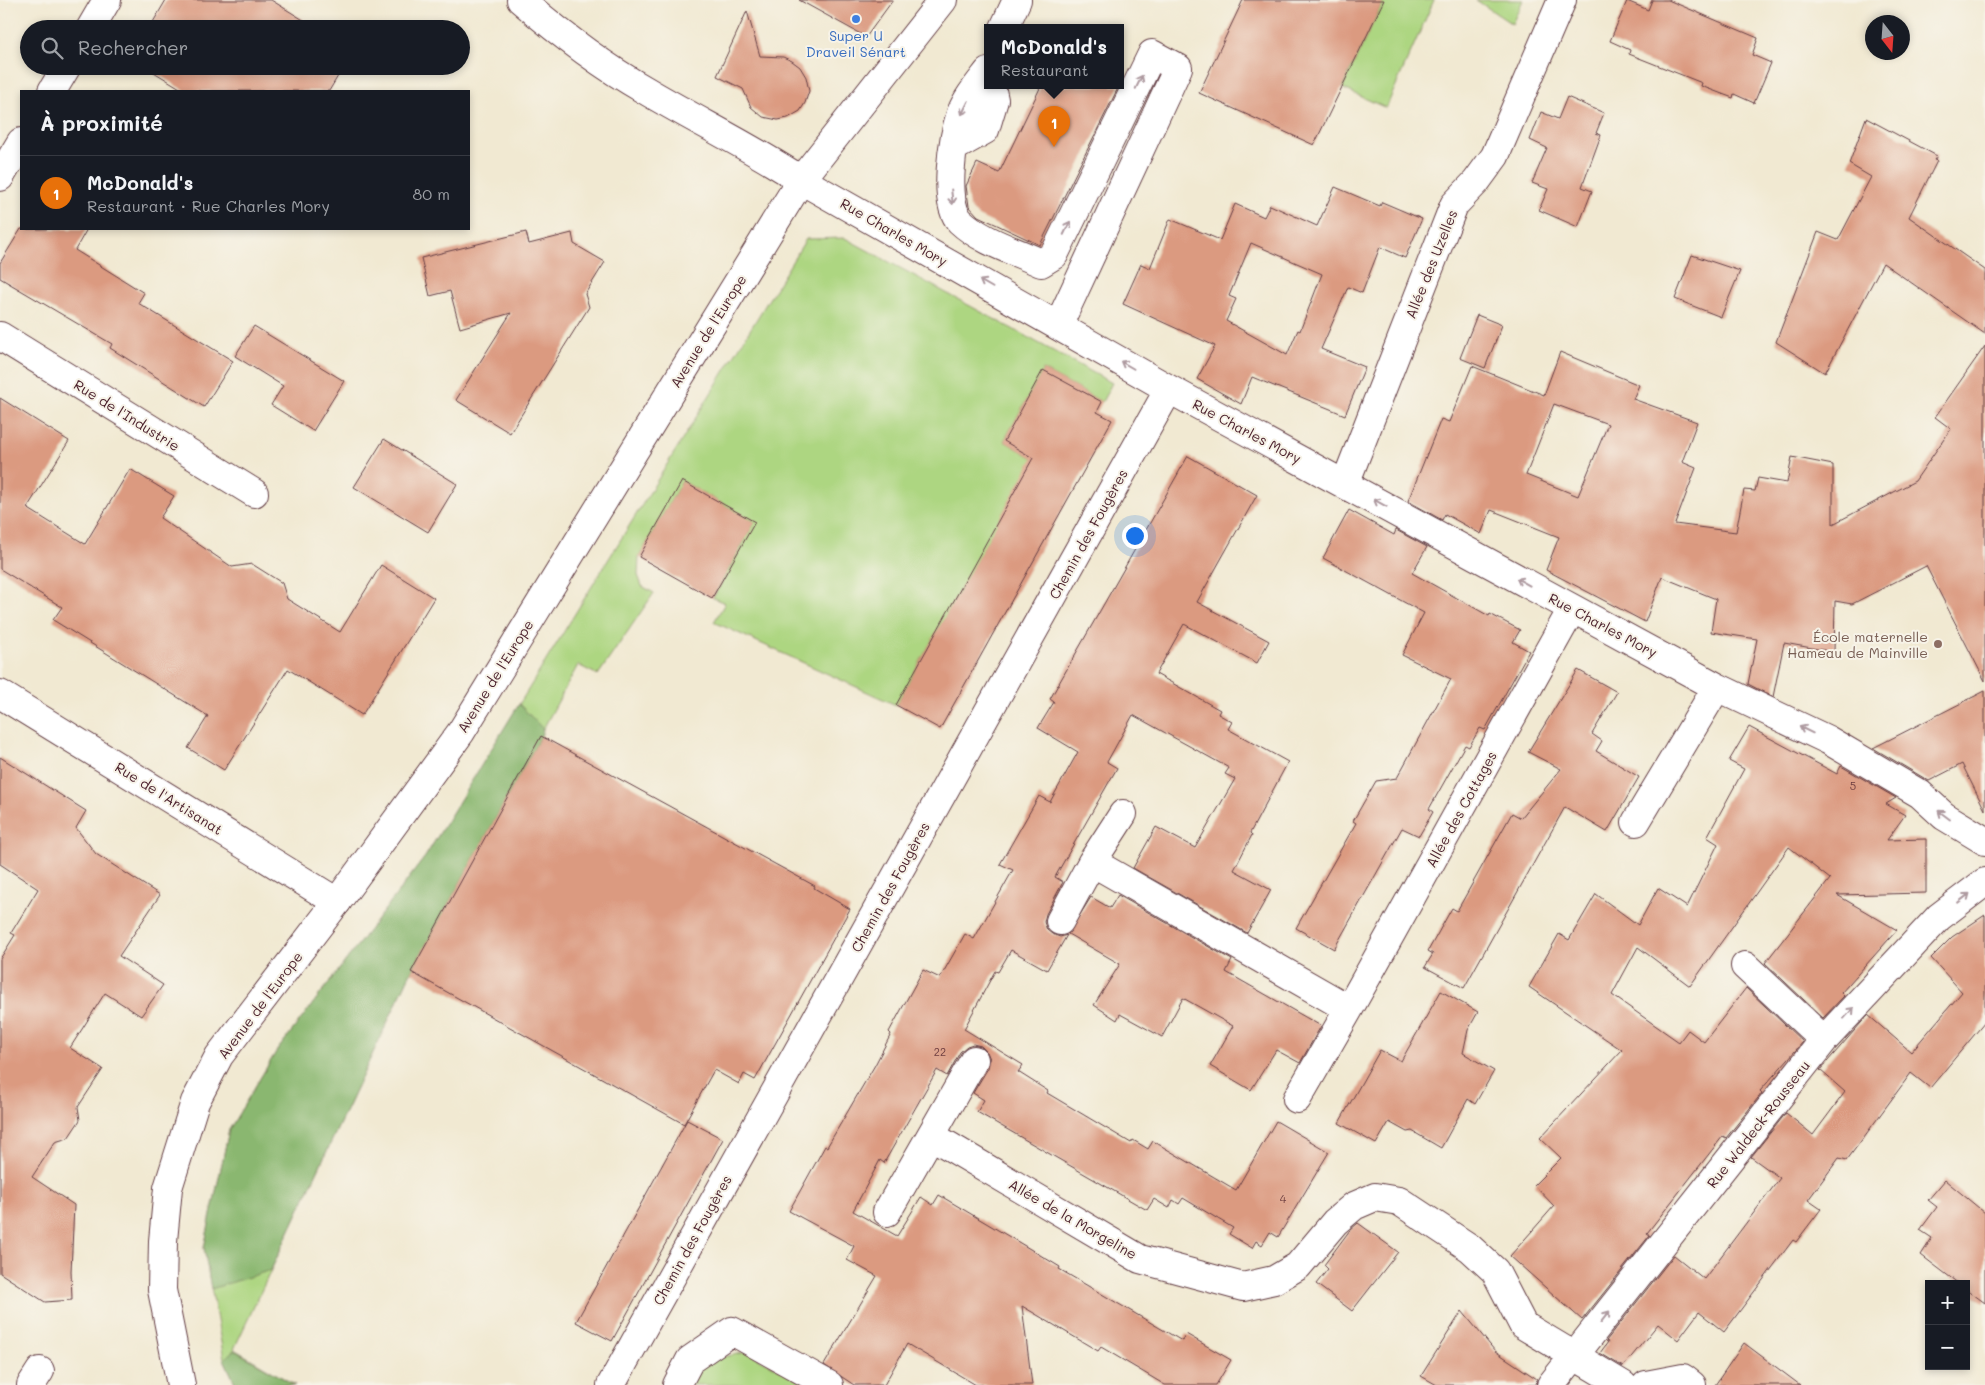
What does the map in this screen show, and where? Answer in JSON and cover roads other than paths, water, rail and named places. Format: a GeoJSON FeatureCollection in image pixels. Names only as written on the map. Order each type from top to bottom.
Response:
{"type":"FeatureCollection","features":[{"type":"Feature","properties":{"kind":"street"},"geometry":{"type":"LineString","coordinates":[[95,20],[107,0]]}},
{"type":"Feature","properties":{"kind":"street","name":"Avenue de l'Europe"},"geometry":{"type":"LineString","coordinates":[[181,1385],[167,1317],[162,1280],[163,1241],[168,1188],[195,1102],[219,1056],[337,902],[461,732],[801,180],[943,0]]}},
{"type":"Feature","properties":{"kind":"street"},"geometry":{"type":"LineString","coordinates":[[1006,24],[1017,0]]}},
{"type":"Feature","properties":{"kind":"street","name":"Allée des Uzelles"},"geometry":{"type":"LineString","coordinates":[[1344,484],[1454,205],[1476,182],[1496,156],[1562,0]]}},
{"type":"Feature","properties":{"kind":"street","name":"Rue Charles Mory"},"geometry":{"type":"LineString","coordinates":[[531,3],[589,53],[643,90],[768,158],[801,180],[1169,389],[1717,687],[1828,740],[1920,794],[1944,816],[1985,841]]}},
{"type":"Feature","properties":{"kind":"street"},"geometry":{"type":"LineString","coordinates":[[984,78],[961,113],[953,148],[950,182],[953,209],[960,220],[978,234],[1041,263],[1054,256],[1152,54],[1178,68],[1058,326]]}},
{"type":"Feature","properties":{"kind":"street"},"geometry":{"type":"LineString","coordinates":[[53,90],[62,75]]}},
{"type":"Feature","properties":{"kind":"street"},"geometry":{"type":"LineString","coordinates":[[953,148],[985,130],[994,100],[992,89]]}},
{"type":"Feature","properties":{"kind":"street"},"geometry":{"type":"LineString","coordinates":[[0,177],[20,144]]}},
{"type":"Feature","properties":{"kind":"street","name":"Rue de l'Industrie"},"geometry":{"type":"LineString","coordinates":[[0,336],[254,493]]}},
{"type":"Feature","properties":{"kind":"street","name":"Chemin des Fougères"},"geometry":{"type":"LineString","coordinates":[[611,1385],[1169,389]]}},
{"type":"Feature","properties":{"kind":"street","name":"Allée des Cottages"},"geometry":{"type":"LineString","coordinates":[[1297,1100],[1572,609]]}},
{"type":"Feature","properties":{"kind":"street"},"geometry":{"type":"LineString","coordinates":[[1636,822],[1717,687]]}},
{"type":"Feature","properties":{"kind":"street","name":"Rue de l'Artisanat"},"geometry":{"type":"LineString","coordinates":[[0,694],[337,902]]}},
{"type":"Feature","properties":{"kind":"street"},"geometry":{"type":"LineString","coordinates":[[1060,921],[1092,862],[1122,814]]}},
{"type":"Feature","properties":{"kind":"street"},"geometry":{"type":"LineString","coordinates":[[1092,862],[1349,1009]]}},
{"type":"Feature","properties":{"kind":"street","name":"Rue Waldeck-Rousseau"},"geometry":{"type":"LineString","coordinates":[[1551,1385],[1824,1040],[1939,918],[1985,882]]}},
{"type":"Feature","properties":{"kind":"street"},"geometry":{"type":"LineString","coordinates":[[1745,966],[1824,1040]]}},
{"type":"Feature","properties":{"kind":"street"},"geometry":{"type":"LineString","coordinates":[[887,1212],[974,1060]]}},
{"type":"Feature","properties":{"kind":"street","name":"Allée de la Morgeline"},"geometry":{"type":"LineString","coordinates":[[932,1136],[1140,1259],[1243,1288],[1274,1280],[1298,1266],[1335,1222],[1354,1206],[1375,1197],[1399,1201],[1470,1248],[1495,1271],[1523,1325],[1623,1385]]}},
{"type":"Feature","properties":{"kind":"street"},"geometry":{"type":"LineString","coordinates":[[677,1385],[690,1360],[732,1331],[829,1385]]}},
{"type":"Feature","properties":{"kind":"street"},"geometry":{"type":"LineString","coordinates":[[1646,1385],[1682,1378],[1692,1385]]}},
{"type":"Feature","properties":{"kind":"place","name":"Super U Draveil Sénart"},"geometry":{"type":"Point","coordinates":[856,19]}},
{"type":"Feature","properties":{"kind":"place","name":"McDonald's"},"geometry":{"type":"Point","coordinates":[1054,147]}},
{"type":"Feature","properties":{"kind":"place","name":"École maternelle Hameau de Mainville"},"geometry":{"type":"Point","coordinates":[1938,644]}}]}
